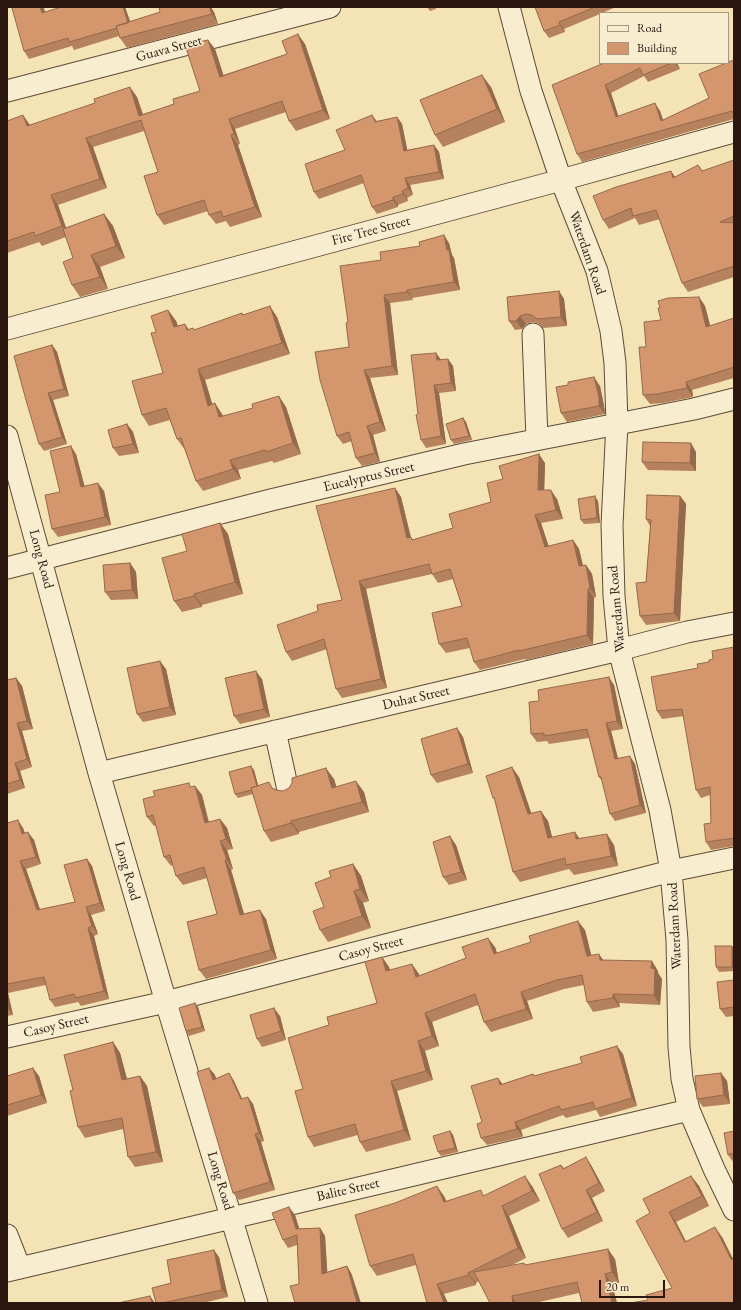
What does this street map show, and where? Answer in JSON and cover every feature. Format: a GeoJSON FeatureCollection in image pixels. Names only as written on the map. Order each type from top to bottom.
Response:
{"type":"FeatureCollection","features":[{"type":"Feature","properties":{"kind":"street","name":"Guava Street"},"geometry":{"type":"LineString","coordinates":[[7,91],[330,7]]}},
{"type":"Feature","properties":{"kind":"street","name":"Waterdam Road"},"geometry":{"type":"LineString","coordinates":[[509,7],[531,91],[561,180],[596,271],[611,331],[615,363],[617,423],[612,525],[614,596],[619,650],[660,810],[671,871],[677,940],[679,1047],[682,1079],[689,1110],[732,1202]]}},
{"type":"Feature","properties":{"kind":"street","name":"Fire Tree Street"},"geometry":{"type":"LineString","coordinates":[[7,328],[561,180],[734,132]]}},
{"type":"Feature","properties":{"kind":"street"},"geometry":{"type":"LineString","coordinates":[[533,334],[537,439]]}},
{"type":"Feature","properties":{"kind":"street","name":"Eucalyptus Street"},"geometry":{"type":"LineString","coordinates":[[7,568],[279,498],[464,454],[734,400]]}},
{"type":"Feature","properties":{"kind":"street","name":"Long Road"},"geometry":{"type":"LineString","coordinates":[[7,436],[42,559],[99,773],[166,1002],[258,1303]]}},
{"type":"Feature","properties":{"kind":"street","name":"Duhat Street"},"geometry":{"type":"LineString","coordinates":[[99,773],[619,650],[686,632],[734,623]]}},
{"type":"Feature","properties":{"kind":"street"},"geometry":{"type":"LineString","coordinates":[[275,731],[288,790]]}},
{"type":"Feature","properties":{"kind":"street","name":"Casoy Street"},"geometry":{"type":"LineString","coordinates":[[7,1037],[166,1002],[671,871],[734,858]]}},
{"type":"Feature","properties":{"kind":"street","name":"Balite Street"},"geometry":{"type":"LineString","coordinates":[[14,1269],[689,1110]]}},
{"type":"Feature","properties":{"kind":"street"},"geometry":{"type":"LineString","coordinates":[[7,1236],[14,1269]]}},
{"type":"Feature","properties":{"kind":"building"},"geometry":{"type":"Polygon","coordinates":[[[40,7],[42,13],[61,7],[123,7],[128,23],[116,26],[117,28],[69,42],[68,38],[24,51],[12,8],[40,7]]]}},
{"type":"Feature","properties":{"kind":"building"},"geometry":{"type":"Polygon","coordinates":[[[159,7],[209,7],[212,14],[120,38],[116,26],[160,12],[159,7]]]}},
{"type":"Feature","properties":{"kind":"building"},"geometry":{"type":"Polygon","coordinates":[[[535,7],[595,7],[559,22],[560,25],[544,31],[535,7]]]}},
{"type":"Feature","properties":{"kind":"building"},"geometry":{"type":"Polygon","coordinates":[[[298,34],[323,110],[289,121],[282,101],[229,119],[234,134],[231,135],[255,207],[223,217],[221,211],[209,215],[204,200],[157,215],[144,176],[158,172],[141,120],[86,138],[100,179],[51,195],[62,226],[35,236],[34,232],[7,241],[7,121],[23,115],[27,126],[95,103],[94,99],[130,87],[139,116],[174,104],[173,99],[200,91],[185,45],[208,40],[220,77],[287,54],[282,41],[298,34]]]}},
{"type":"Feature","properties":{"kind":"building"},"geometry":{"type":"Polygon","coordinates":[[[734,60],[734,114],[732,111],[577,154],[552,85],[602,64],[669,64],[643,75],[640,68],[605,85],[616,117],[655,103],[661,121],[709,98],[699,74],[724,64],[729,64],[729,62],[734,60]]]}},
{"type":"Feature","properties":{"kind":"building"},"geometry":{"type":"Polygon","coordinates":[[[482,75],[497,109],[435,135],[420,100],[482,75]]]}},
{"type":"Feature","properties":{"kind":"building"},"geometry":{"type":"Polygon","coordinates":[[[372,115],[375,122],[397,117],[404,151],[434,145],[439,172],[405,178],[408,188],[402,191],[403,194],[393,197],[393,200],[372,207],[361,175],[314,192],[305,164],[345,150],[336,130],[372,115]]]}},
{"type":"Feature","properties":{"kind":"building"},"geometry":{"type":"Polygon","coordinates":[[[734,160],[734,216],[720,222],[734,223],[734,266],[682,283],[656,210],[633,216],[631,208],[603,220],[593,196],[616,187],[671,171],[673,178],[698,165],[702,171],[734,160]]]}},
{"type":"Feature","properties":{"kind":"building"},"geometry":{"type":"Polygon","coordinates":[[[104,214],[116,246],[91,255],[100,277],[72,285],[63,262],[73,258],[63,229],[104,214]]]}},
{"type":"Feature","properties":{"kind":"building"},"geometry":{"type":"Polygon","coordinates":[[[444,235],[447,250],[449,250],[454,282],[407,290],[407,292],[384,295],[392,366],[364,370],[380,422],[367,426],[375,453],[356,458],[349,432],[337,436],[320,380],[315,352],[349,347],[346,323],[348,322],[340,266],[381,260],[380,252],[420,246],[419,242],[444,235]]]}},
{"type":"Feature","properties":{"kind":"building"},"geometry":{"type":"Polygon","coordinates":[[[559,291],[561,317],[537,319],[532,315],[526,314],[520,316],[516,321],[509,321],[507,297],[559,291]]]}},
{"type":"Feature","properties":{"kind":"building"},"geometry":{"type":"Polygon","coordinates":[[[699,297],[706,327],[734,318],[734,367],[686,382],[687,388],[657,394],[643,395],[639,347],[646,347],[644,322],[661,320],[658,301],[668,298],[699,297]]]}},
{"type":"Feature","properties":{"kind":"building"},"geometry":{"type":"Polygon","coordinates":[[[270,306],[282,343],[198,369],[208,406],[215,403],[219,417],[253,408],[252,404],[279,396],[293,443],[266,452],[265,450],[230,460],[233,469],[196,481],[181,438],[177,439],[166,408],[142,415],[132,381],[163,373],[151,333],[156,332],[151,316],[168,310],[174,327],[185,324],[187,330],[193,328],[194,330],[242,313],[243,315],[270,306]]]}},
{"type":"Feature","properties":{"kind":"building"},"geometry":{"type":"Polygon","coordinates":[[[52,345],[64,389],[48,393],[62,437],[39,444],[14,356],[52,345]]]}},
{"type":"Feature","properties":{"kind":"building"},"geometry":{"type":"Polygon","coordinates":[[[436,353],[437,360],[448,359],[451,383],[434,385],[441,436],[421,440],[416,415],[418,414],[411,355],[436,353]]]}},
{"type":"Feature","properties":{"kind":"building"},"geometry":{"type":"Polygon","coordinates":[[[594,377],[599,397],[599,406],[561,413],[556,387],[568,385],[568,382],[594,377]]]}},
{"type":"Feature","properties":{"kind":"building"},"geometry":{"type":"Polygon","coordinates":[[[463,418],[469,436],[451,440],[446,424],[463,418]]]}},
{"type":"Feature","properties":{"kind":"building"},"geometry":{"type":"Polygon","coordinates":[[[127,424],[133,444],[113,448],[108,430],[127,424]]]}},
{"type":"Feature","properties":{"kind":"building"},"geometry":{"type":"Polygon","coordinates":[[[643,442],[691,443],[690,463],[642,462],[643,442]]]}},
{"type":"Feature","properties":{"kind":"building"},"geometry":{"type":"Polygon","coordinates":[[[71,446],[81,487],[98,483],[105,517],[52,529],[45,495],[60,492],[50,451],[71,446]]]}},
{"type":"Feature","properties":{"kind":"building"},"geometry":{"type":"Polygon","coordinates":[[[539,454],[538,490],[551,490],[556,510],[535,515],[545,547],[573,540],[579,566],[586,565],[590,588],[588,589],[587,635],[519,650],[474,662],[467,638],[439,644],[432,613],[462,606],[450,569],[432,574],[429,564],[359,581],[381,679],[336,689],[324,639],[286,652],[277,625],[318,611],[317,605],[342,600],[316,506],[395,488],[407,538],[411,537],[412,540],[453,528],[449,514],[491,502],[487,483],[503,479],[499,466],[539,454]]]}},
{"type":"Feature","properties":{"kind":"building"},"geometry":{"type":"Polygon","coordinates":[[[647,495],[680,496],[674,613],[640,616],[636,583],[646,582],[651,520],[646,519],[647,495]]]}},
{"type":"Feature","properties":{"kind":"building"},"geometry":{"type":"Polygon","coordinates":[[[595,496],[597,518],[581,520],[578,499],[595,496]]]}},
{"type":"Feature","properties":{"kind":"building"},"geometry":{"type":"Polygon","coordinates":[[[220,523],[235,582],[174,601],[162,558],[187,551],[182,534],[220,523]]]}},
{"type":"Feature","properties":{"kind":"building"},"geometry":{"type":"Polygon","coordinates":[[[130,563],[132,590],[105,592],[103,565],[130,563]]]}},
{"type":"Feature","properties":{"kind":"building"},"geometry":{"type":"Polygon","coordinates":[[[734,647],[734,838],[706,842],[704,824],[711,823],[710,787],[696,790],[682,709],[657,711],[651,677],[698,668],[697,664],[709,662],[709,660],[713,659],[712,651],[734,647]]]}},
{"type":"Feature","properties":{"kind":"building"},"geometry":{"type":"Polygon","coordinates":[[[160,661],[170,707],[137,714],[127,668],[160,661]]]}},
{"type":"Feature","properties":{"kind":"building"},"geometry":{"type":"Polygon","coordinates":[[[256,671],[264,709],[234,716],[225,678],[256,671]]]}},
{"type":"Feature","properties":{"kind":"building"},"geometry":{"type":"Polygon","coordinates":[[[609,677],[617,721],[606,723],[615,759],[630,756],[640,805],[610,814],[587,729],[544,736],[544,733],[531,734],[529,702],[539,701],[538,690],[609,677]]]}},
{"type":"Feature","properties":{"kind":"building"},"geometry":{"type":"Polygon","coordinates":[[[16,678],[27,721],[17,723],[27,759],[15,763],[20,780],[7,784],[7,680],[16,678]]]}},
{"type":"Feature","properties":{"kind":"building"},"geometry":{"type":"Polygon","coordinates":[[[457,728],[468,764],[431,775],[421,739],[457,728]]]}},
{"type":"Feature","properties":{"kind":"building"},"geometry":{"type":"Polygon","coordinates":[[[251,766],[257,786],[251,788],[252,790],[235,794],[229,772],[251,766]]]}},
{"type":"Feature","properties":{"kind":"building"},"geometry":{"type":"Polygon","coordinates":[[[512,767],[528,814],[541,811],[548,838],[575,832],[576,839],[607,834],[611,856],[566,865],[565,858],[513,872],[494,797],[493,798],[486,776],[512,767]]]}},
{"type":"Feature","properties":{"kind":"building"},"geometry":{"type":"Polygon","coordinates":[[[326,768],[332,788],[356,781],[362,802],[291,821],[291,823],[264,831],[251,788],[269,782],[272,788],[283,791],[289,788],[292,783],[292,778],[326,768]]]}},
{"type":"Feature","properties":{"kind":"building"},"geometry":{"type":"Polygon","coordinates":[[[189,783],[190,787],[195,786],[205,823],[220,819],[226,839],[220,841],[227,860],[225,860],[240,915],[260,910],[271,950],[199,970],[187,922],[217,914],[204,867],[176,876],[170,855],[164,857],[153,815],[147,817],[143,799],[155,796],[153,791],[189,783]]]}},
{"type":"Feature","properties":{"kind":"building"},"geometry":{"type":"Polygon","coordinates":[[[18,820],[22,834],[28,832],[36,857],[20,861],[37,910],[75,902],[64,865],[87,859],[100,903],[86,907],[92,926],[88,928],[104,991],[76,998],[74,994],[50,1000],[44,977],[7,984],[7,823],[18,820]]]}},
{"type":"Feature","properties":{"kind":"building"},"geometry":{"type":"Polygon","coordinates":[[[450,836],[461,872],[443,877],[433,842],[450,836]]]}},
{"type":"Feature","properties":{"kind":"building"},"geometry":{"type":"Polygon","coordinates":[[[353,864],[360,889],[354,891],[362,916],[320,930],[313,911],[324,907],[315,883],[331,877],[329,871],[353,864]]]}},
{"type":"Feature","properties":{"kind":"building"},"geometry":{"type":"Polygon","coordinates":[[[578,921],[587,956],[599,954],[600,960],[652,961],[651,968],[655,969],[654,995],[613,994],[613,998],[587,1002],[582,975],[557,980],[521,992],[526,1009],[484,1022],[475,994],[425,1013],[432,1036],[418,1041],[426,1071],[391,1081],[404,1130],[360,1142],[355,1124],[308,1137],[295,1091],[303,1089],[288,1038],[329,1025],[327,1017],[377,1003],[365,962],[382,957],[386,971],[412,964],[416,977],[466,958],[462,947],[488,938],[494,954],[531,942],[529,936],[578,921]]]}},
{"type":"Feature","properties":{"kind":"building"},"geometry":{"type":"Polygon","coordinates":[[[715,946],[732,946],[732,967],[716,967],[715,946]]]}},
{"type":"Feature","properties":{"kind":"building"},"geometry":{"type":"Polygon","coordinates":[[[734,980],[734,1007],[720,1009],[717,982],[734,980]]]}},
{"type":"Feature","properties":{"kind":"building"},"geometry":{"type":"Polygon","coordinates":[[[195,1003],[202,1027],[186,1031],[179,1008],[195,1003]]]}},
{"type":"Feature","properties":{"kind":"building"},"geometry":{"type":"Polygon","coordinates":[[[274,1008],[281,1031],[257,1039],[250,1015],[274,1008]]]}},
{"type":"Feature","properties":{"kind":"building"},"geometry":{"type":"Polygon","coordinates":[[[113,1042],[122,1080],[140,1076],[156,1152],[128,1157],[122,1118],[78,1127],[70,1091],[73,1090],[64,1055],[113,1042]]]}},
{"type":"Feature","properties":{"kind":"building"},"geometry":{"type":"Polygon","coordinates":[[[617,1046],[632,1098],[595,1109],[593,1102],[561,1110],[559,1106],[515,1122],[517,1129],[481,1138],[477,1124],[482,1122],[471,1086],[498,1078],[500,1085],[533,1074],[534,1076],[582,1063],[580,1057],[617,1046]]]}},
{"type":"Feature","properties":{"kind":"building"},"geometry":{"type":"Polygon","coordinates":[[[33,1068],[41,1095],[7,1105],[7,1076],[33,1068]]]}},
{"type":"Feature","properties":{"kind":"building"},"geometry":{"type":"Polygon","coordinates":[[[209,1068],[213,1080],[229,1073],[241,1099],[248,1097],[259,1133],[255,1134],[270,1182],[233,1193],[197,1072],[209,1068]]]}},
{"type":"Feature","properties":{"kind":"building"},"geometry":{"type":"Polygon","coordinates":[[[721,1073],[724,1095],[697,1099],[695,1076],[721,1073]]]}},
{"type":"Feature","properties":{"kind":"building"},"geometry":{"type":"Polygon","coordinates":[[[450,1131],[455,1148],[438,1152],[433,1136],[450,1131]]]}},
{"type":"Feature","properties":{"kind":"building"},"geometry":{"type":"Polygon","coordinates":[[[734,1131],[734,1154],[731,1153],[728,1155],[724,1133],[734,1131]]]}},
{"type":"Feature","properties":{"kind":"building"},"geometry":{"type":"Polygon","coordinates":[[[586,1157],[599,1183],[586,1190],[597,1212],[562,1229],[539,1174],[561,1165],[563,1169],[586,1157]]]}},
{"type":"Feature","properties":{"kind":"building"},"geometry":{"type":"Polygon","coordinates":[[[525,1176],[532,1191],[502,1206],[518,1248],[468,1273],[469,1275],[437,1284],[444,1303],[427,1303],[413,1254],[370,1266],[355,1215],[395,1203],[437,1186],[444,1202],[481,1190],[483,1196],[525,1176]]]}},
{"type":"Feature","properties":{"kind":"building"},"geometry":{"type":"Polygon","coordinates":[[[691,1176],[702,1196],[669,1212],[685,1242],[715,1227],[731,1259],[734,1259],[734,1303],[630,1303],[648,1300],[646,1295],[672,1288],[636,1221],[650,1213],[643,1199],[691,1176]]]}},
{"type":"Feature","properties":{"kind":"building"},"geometry":{"type":"Polygon","coordinates":[[[289,1207],[296,1229],[320,1228],[322,1274],[347,1266],[357,1303],[295,1303],[290,1286],[299,1284],[297,1235],[283,1240],[272,1213],[289,1207]]]}},
{"type":"Feature","properties":{"kind":"building"},"geometry":{"type":"Polygon","coordinates":[[[608,1249],[612,1272],[605,1274],[612,1303],[582,1303],[577,1282],[512,1296],[513,1303],[490,1303],[474,1272],[524,1263],[525,1265],[608,1249]]]}},
{"type":"Feature","properties":{"kind":"building"},"geometry":{"type":"Polygon","coordinates":[[[214,1250],[222,1290],[156,1303],[152,1288],[171,1283],[167,1260],[214,1250]]]}},
{"type":"Feature","properties":{"kind":"building"},"geometry":{"type":"Polygon","coordinates":[[[150,1296],[152,1303],[118,1303],[150,1296]]]}}]}
